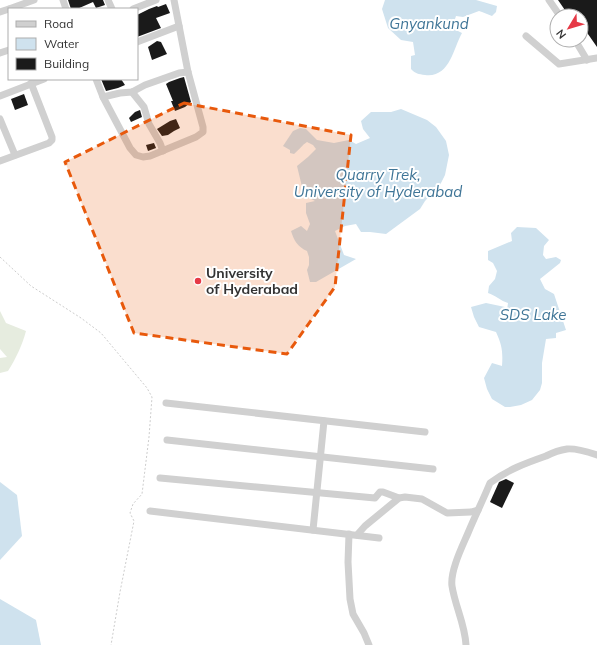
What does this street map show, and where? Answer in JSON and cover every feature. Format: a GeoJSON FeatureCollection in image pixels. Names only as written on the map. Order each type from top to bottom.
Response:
{"type":"FeatureCollection","features":[{"type":"Feature","properties":{"kind":"street"},"geometry":{"type":"LineString","coordinates":[[12,8],[34,0]]}},
{"type":"Feature","properties":{"kind":"street"},"geometry":{"type":"LineString","coordinates":[[136,8],[156,0]]}},
{"type":"Feature","properties":{"kind":"street"},"geometry":{"type":"LineString","coordinates":[[96,80],[103,97],[130,148],[136,155],[143,157],[150,156],[196,137],[203,132],[203,127],[188,72],[174,0]]}},
{"type":"Feature","properties":{"kind":"street"},"geometry":{"type":"LineString","coordinates":[[138,42],[179,26]]}},
{"type":"Feature","properties":{"kind":"street"},"geometry":{"type":"LineString","coordinates":[[526,36],[559,64],[597,58]]}},
{"type":"Feature","properties":{"kind":"street"},"geometry":{"type":"LineString","coordinates":[[580,48],[587,60]]}},
{"type":"Feature","properties":{"kind":"street"},"geometry":{"type":"LineString","coordinates":[[103,97],[132,92],[145,85],[179,73],[188,72]]}},
{"type":"Feature","properties":{"kind":"street"},"geometry":{"type":"LineString","coordinates":[[0,96],[41,80]]}},
{"type":"Feature","properties":{"kind":"street"},"geometry":{"type":"LineString","coordinates":[[0,161],[49,143],[52,140],[31,84]]}},
{"type":"Feature","properties":{"kind":"street"},"geometry":{"type":"LineString","coordinates":[[132,92],[144,107],[149,124],[163,151]]}},
{"type":"Feature","properties":{"kind":"street"},"geometry":{"type":"LineString","coordinates":[[0,119],[15,155]]}},
{"type":"Feature","properties":{"kind":"street"},"geometry":{"type":"LineString","coordinates":[[166,403],[425,432]]}},
{"type":"Feature","properties":{"kind":"street"},"geometry":{"type":"LineString","coordinates":[[313,530],[324,421]]}},
{"type":"Feature","properties":{"kind":"street"},"geometry":{"type":"LineString","coordinates":[[167,440],[433,469]]}},
{"type":"Feature","properties":{"kind":"street"},"geometry":{"type":"LineString","coordinates":[[466,645],[466,634],[452,584],[456,561],[490,483],[518,466],[559,451],[567,449],[597,455]]}},
{"type":"Feature","properties":{"kind":"street"},"geometry":{"type":"LineString","coordinates":[[160,478],[375,498],[380,492],[383,492],[399,498]]}},
{"type":"Feature","properties":{"kind":"street"},"geometry":{"type":"LineString","coordinates":[[369,645],[353,614],[350,599],[348,562],[353,535],[399,498],[405,497],[422,499],[447,513],[471,512],[478,510]]}},
{"type":"Feature","properties":{"kind":"street"},"geometry":{"type":"LineString","coordinates":[[150,511],[379,538]]}},
{"type":"Feature","properties":{"kind":"path"},"geometry":{"type":"LineString","coordinates":[[0,257],[31,286],[101,333],[152,396],[142,494],[133,504],[130,513],[134,521],[111,645]]}},
{"type":"Feature","properties":{"kind":"highlighted area"},"geometry":{"type":"Polygon","coordinates":[[[184,103],[351,135],[335,287],[287,354],[134,333],[65,162],[184,103]]]}},
{"type":"Feature","properties":{"kind":"shaded area"},"geometry":{"type":"Polygon","coordinates":[[[0,311],[6,323],[26,331],[23,342],[8,371],[0,373],[0,358],[7,357],[0,349],[0,311]]]}},
{"type":"Feature","properties":{"kind":"water","name":"Gnyankund"},"geometry":{"type":"Polygon","coordinates":[[[385,0],[476,0],[497,6],[496,12],[492,16],[479,11],[463,17],[456,16],[452,28],[462,33],[450,61],[440,72],[433,75],[425,75],[417,74],[411,69],[411,56],[415,55],[413,42],[401,40],[388,28],[382,9],[385,0]]]}},
{"type":"Feature","properties":{"kind":"water","name":"Quarry Trek, University of Hyderabad"},"geometry":{"type":"Polygon","coordinates":[[[401,109],[427,120],[436,127],[446,141],[449,155],[445,175],[440,185],[425,201],[420,209],[386,234],[361,232],[356,224],[345,226],[335,231],[344,255],[356,259],[316,282],[310,282],[307,270],[309,265],[309,257],[307,251],[301,248],[297,243],[291,231],[301,226],[307,231],[310,224],[306,213],[306,203],[315,201],[304,195],[297,166],[316,149],[313,145],[307,142],[294,154],[290,153],[290,150],[283,146],[293,131],[300,128],[306,129],[317,140],[334,143],[349,140],[356,144],[370,138],[363,129],[361,121],[371,112],[391,112],[401,109]]]}},
{"type":"Feature","properties":{"kind":"water","name":"SDS Lake"},"geometry":{"type":"Polygon","coordinates":[[[517,227],[536,228],[549,240],[544,246],[543,255],[546,259],[556,257],[561,260],[560,263],[540,279],[545,289],[554,294],[566,330],[556,333],[556,338],[546,339],[540,390],[532,400],[521,405],[505,407],[492,399],[484,378],[492,363],[502,366],[500,341],[496,332],[479,327],[471,307],[486,303],[505,307],[507,310],[508,303],[488,293],[489,286],[495,279],[497,271],[493,263],[488,260],[488,251],[512,241],[511,233],[517,227]]]}},
{"type":"Feature","properties":{"kind":"water"},"geometry":{"type":"Polygon","coordinates":[[[0,482],[17,495],[22,536],[0,560],[0,482]]]}},
{"type":"Feature","properties":{"kind":"water"},"geometry":{"type":"Polygon","coordinates":[[[0,599],[36,620],[41,645],[0,645],[0,599]]]}},
{"type":"Feature","properties":{"kind":"building"},"geometry":{"type":"Polygon","coordinates":[[[68,0],[103,0],[105,5],[96,8],[93,2],[79,8],[71,8],[68,0]]]}},
{"type":"Feature","properties":{"kind":"building"},"geometry":{"type":"Polygon","coordinates":[[[558,0],[597,0],[597,47],[589,36],[589,8],[564,8],[558,0]]]}},
{"type":"Feature","properties":{"kind":"building"},"geometry":{"type":"Polygon","coordinates":[[[166,4],[170,13],[156,18],[161,28],[138,37],[138,14],[157,6],[166,4]]]}},
{"type":"Feature","properties":{"kind":"building"},"geometry":{"type":"Polygon","coordinates":[[[157,41],[161,42],[167,54],[152,60],[148,47],[157,41]]]}},
{"type":"Feature","properties":{"kind":"building"},"geometry":{"type":"Polygon","coordinates":[[[184,77],[191,102],[185,107],[175,111],[171,101],[173,101],[166,84],[184,77]]]}},
{"type":"Feature","properties":{"kind":"building"},"geometry":{"type":"Polygon","coordinates":[[[101,80],[122,80],[125,85],[118,88],[106,91],[101,80]]]}},
{"type":"Feature","properties":{"kind":"building"},"geometry":{"type":"Polygon","coordinates":[[[24,94],[28,105],[15,110],[11,99],[24,94]]]}},
{"type":"Feature","properties":{"kind":"building"},"geometry":{"type":"Polygon","coordinates":[[[140,110],[142,117],[131,122],[129,118],[135,112],[140,110]]]}},
{"type":"Feature","properties":{"kind":"building"},"geometry":{"type":"Polygon","coordinates":[[[176,119],[180,128],[168,135],[162,136],[157,129],[176,119]]]}},
{"type":"Feature","properties":{"kind":"building"},"geometry":{"type":"Polygon","coordinates":[[[154,143],[156,148],[148,151],[146,145],[154,143]]]}},
{"type":"Feature","properties":{"kind":"building"},"geometry":{"type":"Polygon","coordinates":[[[506,479],[514,483],[502,508],[490,502],[499,482],[506,479]]]}},
{"type":"Feature","properties":{"kind":"place","name":"University of Hyderabad"},"geometry":{"type":"Point","coordinates":[198,281]}}]}
